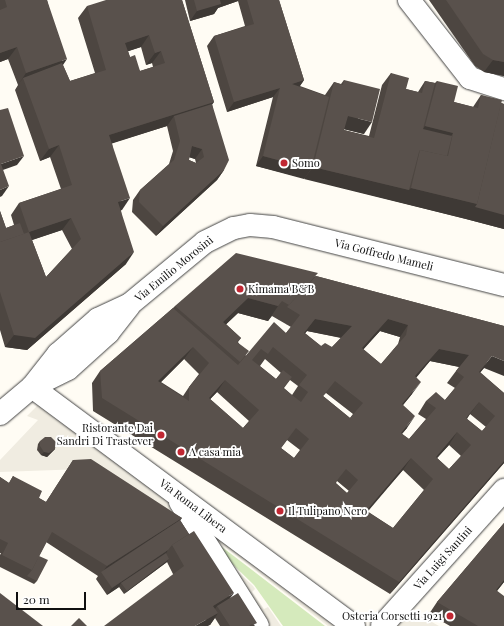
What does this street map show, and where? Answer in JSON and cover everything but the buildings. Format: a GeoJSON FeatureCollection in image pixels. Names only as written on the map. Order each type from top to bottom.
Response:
{"type":"FeatureCollection","features":[{"type":"Feature","properties":{"kind":"street"},"geometry":{"type":"LineString","coordinates":[[409,0],[470,78],[504,89]]}},
{"type":"Feature","properties":{"kind":"street","name":"Via Goffredo Mameli"},"geometry":{"type":"LineString","coordinates":[[265,226],[504,285]]}},
{"type":"Feature","properties":{"kind":"street","name":"Via Emilio Morosini"},"geometry":{"type":"LineString","coordinates":[[0,414],[32,387],[58,354],[93,324],[130,304],[215,236],[234,228],[265,226]]}},
{"type":"Feature","properties":{"kind":"street","name":"Via Roma Libera"},"geometry":{"type":"LineString","coordinates":[[32,387],[172,489],[354,626]]}},
{"type":"Feature","properties":{"kind":"street"},"geometry":{"type":"LineString","coordinates":[[172,489],[258,626]]}},
{"type":"Feature","properties":{"kind":"street","name":"Via Luigi Santini"},"geometry":{"type":"LineString","coordinates":[[382,626],[504,490]]}},
{"type":"Feature","properties":{"kind":"green space"},"geometry":{"type":"Polygon","coordinates":[[[218,544],[325,626],[283,626],[254,585],[217,549],[218,544]]]}},
{"type":"Feature","properties":{"kind":"shaded area"},"geometry":{"type":"Polygon","coordinates":[[[41,402],[354,626],[328,626],[217,541],[215,550],[253,586],[255,589],[252,592],[264,609],[268,607],[281,626],[249,626],[84,469],[0,472],[0,460],[38,420],[27,416],[41,402]]]}},
{"type":"Feature","properties":{"kind":"shaded area"},"geometry":{"type":"Polygon","coordinates":[[[416,613],[439,626],[393,626],[416,613]]]}},
{"type":"Feature","properties":{"kind":"place","name":"Somo"},"geometry":{"type":"Point","coordinates":[284,163]}},
{"type":"Feature","properties":{"kind":"place","name":"Kimama B&B"},"geometry":{"type":"Point","coordinates":[240,289]}},
{"type":"Feature","properties":{"kind":"place","name":"Ristorante Dai Sandri Di Trastever"},"geometry":{"type":"Point","coordinates":[161,435]}},
{"type":"Feature","properties":{"kind":"place","name":"A casa mia"},"geometry":{"type":"Point","coordinates":[181,452]}},
{"type":"Feature","properties":{"kind":"place","name":"Il Tulipano Nero"},"geometry":{"type":"Point","coordinates":[280,511]}},
{"type":"Feature","properties":{"kind":"place","name":"Osteria Corsetti 1921"},"geometry":{"type":"Point","coordinates":[450,616]}}]}
